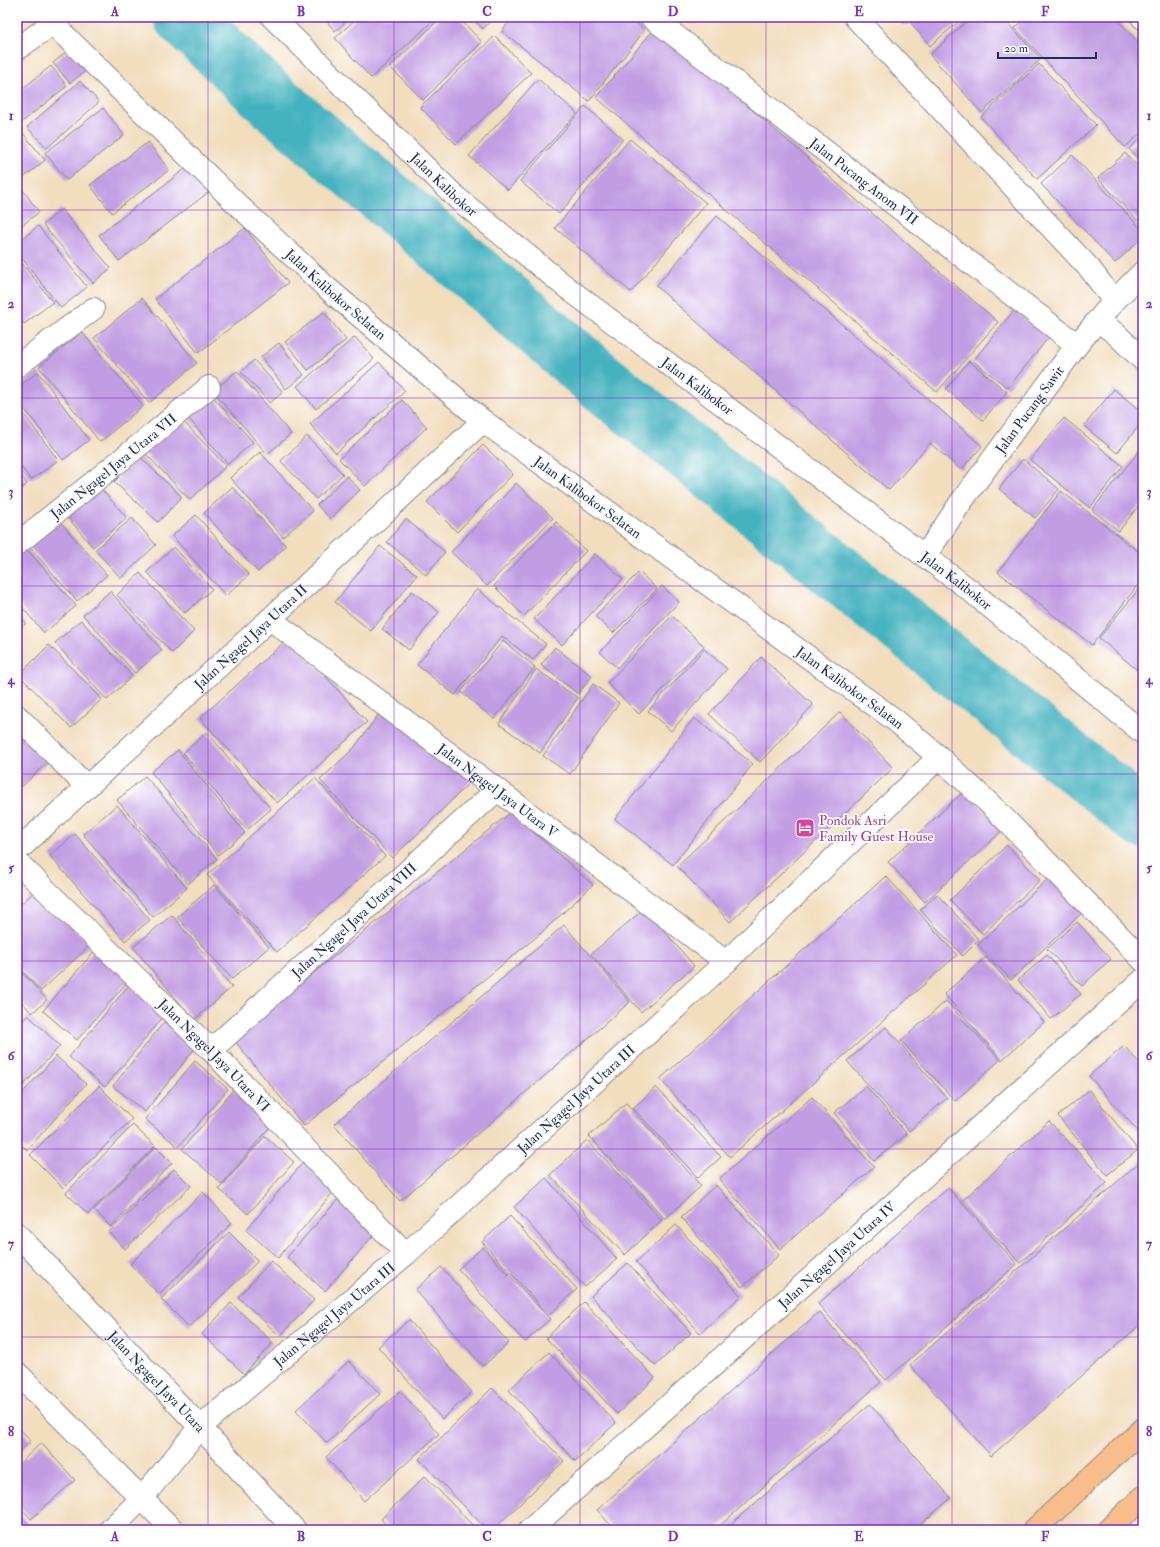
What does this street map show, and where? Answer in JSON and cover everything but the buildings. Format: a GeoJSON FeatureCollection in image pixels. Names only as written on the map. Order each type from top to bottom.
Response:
{"type":"FeatureCollection","features":[{"type":"Feature","properties":{"kind":"main road"},"geometry":{"type":"LineString","coordinates":[[1034,1530],[1143,1429]]}},
{"type":"Feature","properties":{"kind":"main road"},"geometry":{"type":"LineString","coordinates":[[1108,1530],[1143,1497]]}},
{"type":"Feature","properties":{"kind":"street","name":"Jalan Kalibokor"},"geometry":{"type":"LineString","coordinates":[[272,17],[458,199],[572,291],[971,591],[1143,733]]}},
{"type":"Feature","properties":{"kind":"street","name":"Jalan Pucang Anom VII"},"geometry":{"type":"LineString","coordinates":[[651,17],[1077,345]]}},
{"type":"Feature","properties":{"kind":"street"},"geometry":{"type":"LineString","coordinates":[[855,17],[1090,269],[1114,301]]}},
{"type":"Feature","properties":{"kind":"street"},"geometry":{"type":"LineString","coordinates":[[17,49],[49,20]]}},
{"type":"Feature","properties":{"kind":"street","name":"Jalan Kalibokor Selatan"},"geometry":{"type":"LineString","coordinates":[[49,20],[239,206],[327,288],[483,421],[895,720],[939,757],[994,808],[1143,960]]}},
{"type":"Feature","properties":{"kind":"street","name":"Jalan Pucang Sawit"},"geometry":{"type":"LineString","coordinates":[[925,556],[961,502],[1077,345],[1114,301],[1143,272]]}},
{"type":"Feature","properties":{"kind":"street"},"geometry":{"type":"LineString","coordinates":[[17,366],[93,309]]}},
{"type":"Feature","properties":{"kind":"street"},"geometry":{"type":"LineString","coordinates":[[1098,320],[1116,334],[1143,360]]}},
{"type":"Feature","properties":{"kind":"street","name":"Jalan Ngagel Jaya Utara VII"},"geometry":{"type":"LineString","coordinates":[[17,544],[209,387]]}},
{"type":"Feature","properties":{"kind":"street","name":"Jalan Ngagel Jaya Utara II"},"geometry":{"type":"LineString","coordinates":[[17,851],[483,421]]}},
{"type":"Feature","properties":{"kind":"street","name":"Jalan Ngagel Jaya Utara V"},"geometry":{"type":"LineString","coordinates":[[270,619],[726,962]]}},
{"type":"Feature","properties":{"kind":"street"},"geometry":{"type":"LineString","coordinates":[[17,716],[87,788]]}},
{"type":"Feature","properties":{"kind":"street","name":"Jalan Ngagel Jaya Utara III"},"geometry":{"type":"LineString","coordinates":[[110,1530],[142,1498],[200,1427],[406,1254],[726,962],[939,757]]}},
{"type":"Feature","properties":{"kind":"street","name":"Jalan Ngagel Jaya Utara VIII"},"geometry":{"type":"LineString","coordinates":[[211,1050],[498,790]]}},
{"type":"Feature","properties":{"kind":"street","name":"Jalan Ngagel Jaya Utara VI"},"geometry":{"type":"LineString","coordinates":[[17,862],[211,1050],[406,1254]]}},
{"type":"Feature","properties":{"kind":"street","name":"Jalan Ngagel Jaya Utara IV"},"geometry":{"type":"LineString","coordinates":[[530,1530],[1143,980]]}},
{"type":"Feature","properties":{"kind":"street","name":"Jalan Ngagel Jaya Utara"},"geometry":{"type":"LineString","coordinates":[[17,1234],[200,1427],[294,1530]]}},
{"type":"Feature","properties":{"kind":"street"},"geometry":{"type":"LineString","coordinates":[[17,1373],[173,1530]]}},
{"type":"Feature","properties":{"kind":"waterway"},"geometry":{"type":"LineString","coordinates":[[183,17],[274,102],[599,380],[1143,819]]}},
{"type":"Feature","properties":{"kind":"place","name":"Pondok Asri Family Guest House"},"geometry":{"type":"Point","coordinates":[805,828]}}]}
